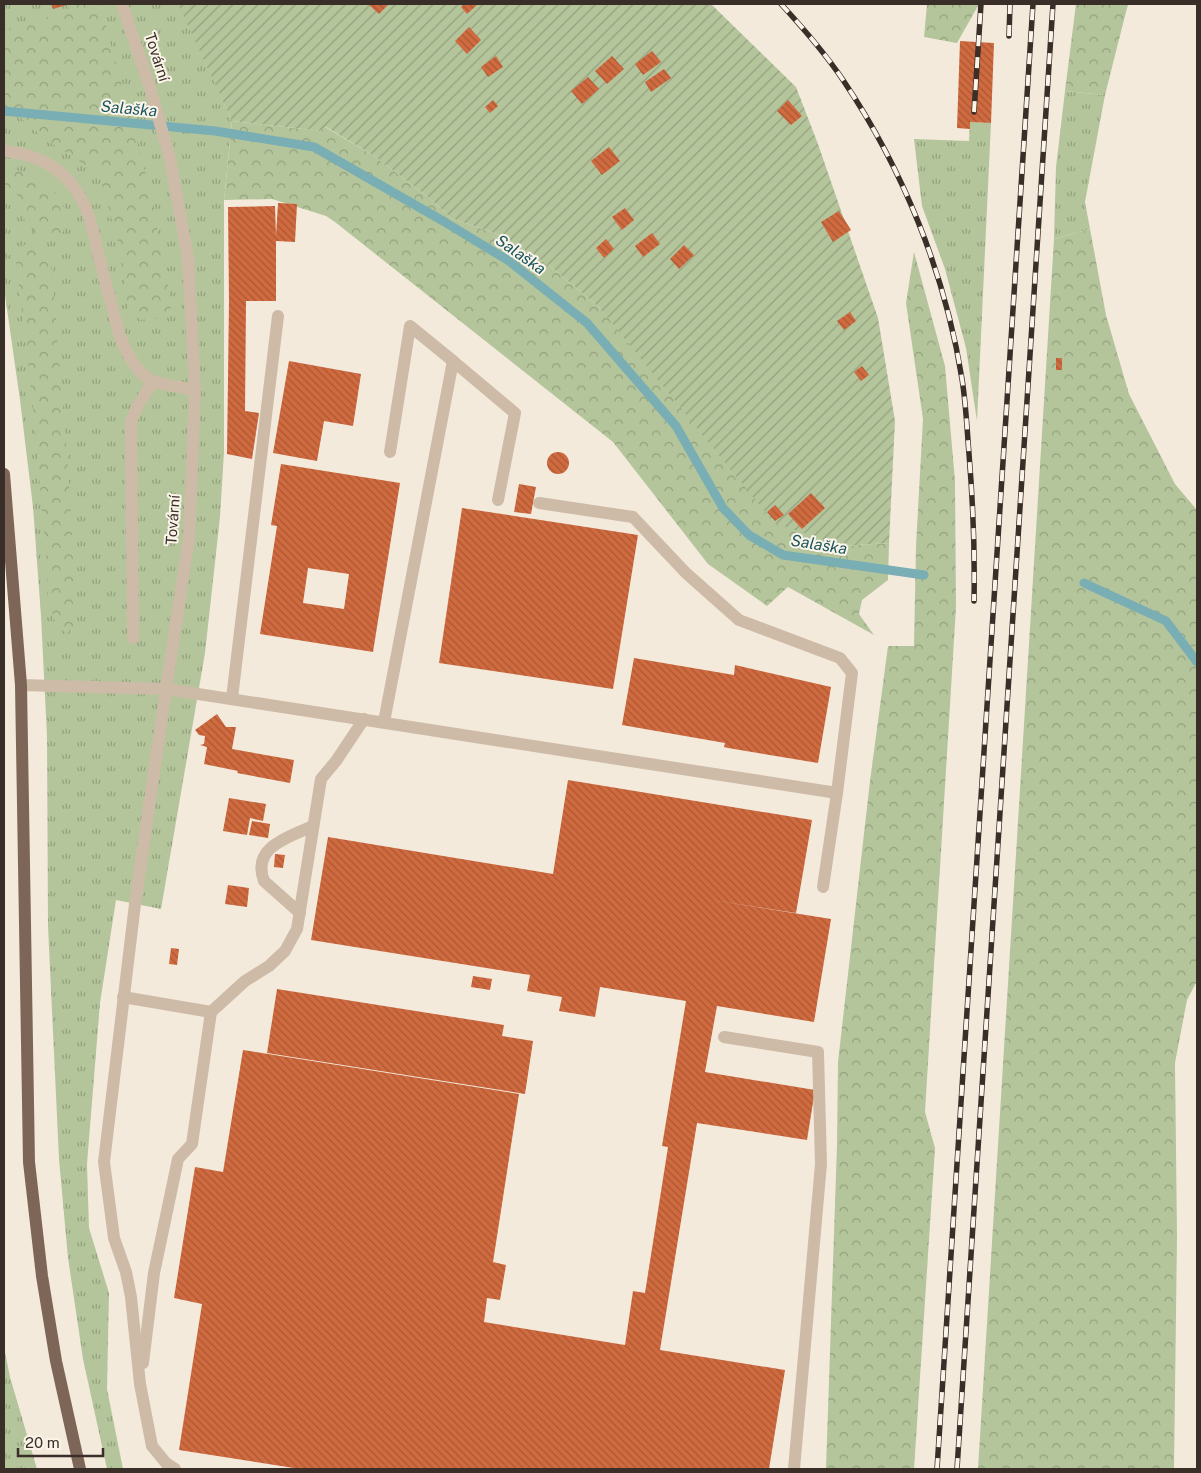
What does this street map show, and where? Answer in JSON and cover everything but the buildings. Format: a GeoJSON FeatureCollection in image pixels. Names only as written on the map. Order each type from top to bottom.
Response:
{"type":"FeatureCollection","features":[{"type":"Feature","properties":{"kind":"main road"},"geometry":{"type":"LineString","coordinates":[[4,474],[21,685],[28,1162],[41,1267],[56,1361],[80,1469]]}},
{"type":"Feature","properties":{"kind":"street","name":"Tovární"},"geometry":{"type":"LineString","coordinates":[[122,4],[150,88],[170,159],[188,258],[195,390],[189,538],[123,997],[104,1162],[114,1238],[126,1272],[131,1297],[140,1384]]}},
{"type":"Feature","properties":{"kind":"street"},"geometry":{"type":"LineString","coordinates":[[4,151],[17,152],[46,162],[69,180],[83,202],[119,334],[126,351],[138,369],[153,381],[195,390]]}},
{"type":"Feature","properties":{"kind":"street"},"geometry":{"type":"LineString","coordinates":[[232,698],[278,316]]}},
{"type":"Feature","properties":{"kind":"street"},"geometry":{"type":"LineString","coordinates":[[390,452],[410,326],[515,413],[498,500]]}},
{"type":"Feature","properties":{"kind":"street"},"geometry":{"type":"LineString","coordinates":[[384,722],[453,361]]}},
{"type":"Feature","properties":{"kind":"street"},"geometry":{"type":"LineString","coordinates":[[133,638],[131,422],[136,409],[153,381]]}},
{"type":"Feature","properties":{"kind":"street"},"geometry":{"type":"LineString","coordinates":[[539,503],[633,517],[686,574],[739,620],[840,658],[852,673],[823,887]]}},
{"type":"Feature","properties":{"kind":"street"},"geometry":{"type":"LineString","coordinates":[[21,685],[166,689],[837,793]]}},
{"type":"Feature","properties":{"kind":"street"},"geometry":{"type":"LineString","coordinates":[[175,1469],[166,1463],[152,1446],[140,1384],[154,1273],[178,1159],[192,1144],[210,1012],[245,981],[269,966],[285,951],[297,929],[320,779],[336,761],[364,719]]}},
{"type":"Feature","properties":{"kind":"street"},"geometry":{"type":"LineString","coordinates":[[300,913],[264,881],[262,875],[263,857],[266,851],[276,844],[313,826]]}},
{"type":"Feature","properties":{"kind":"street"},"geometry":{"type":"LineString","coordinates":[[123,997],[210,1012]]}},
{"type":"Feature","properties":{"kind":"street"},"geometry":{"type":"LineString","coordinates":[[724,1037],[818,1052],[821,1164],[794,1469]]}},
{"type":"Feature","properties":{"kind":"green space"},"geometry":{"type":"Polygon","coordinates":[[[4,4],[179,4],[232,121],[224,200],[224,452],[220,517],[205,653],[161,909],[116,900],[100,1003],[87,1164],[89,1228],[109,1293],[107,1389],[123,1469],[107,1469],[83,1359],[68,1258],[59,1159],[48,926],[47,736],[41,616],[33,507],[4,288],[4,4]]]}},
{"type":"Feature","properties":{"kind":"green space"},"geometry":{"type":"Polygon","coordinates":[[[68,4],[100,4],[149,186],[169,289],[171,311],[160,318],[140,320],[128,308],[118,242],[99,174],[45,139],[4,103],[4,30],[70,11],[68,4]]]}},
{"type":"Feature","properties":{"kind":"green space"},"geometry":{"type":"Polygon","coordinates":[[[178,4],[711,4],[796,87],[818,144],[878,318],[895,421],[889,543],[843,546],[774,523],[599,307],[550,266],[505,237],[451,218],[427,196],[374,156],[326,127],[321,131],[232,121],[178,4]]]}},
{"type":"Feature","properties":{"kind":"green space"},"geometry":{"type":"Polygon","coordinates":[[[927,4],[979,4],[957,43],[924,37],[927,4]]]}},
{"type":"Feature","properties":{"kind":"green space"},"geometry":{"type":"Polygon","coordinates":[[[1076,4],[1128,4],[1105,95],[1065,91],[1076,4]]]}},
{"type":"Feature","properties":{"kind":"green space"},"geometry":{"type":"Polygon","coordinates":[[[1065,91],[1105,95],[1085,202],[1090,229],[1054,239],[1056,167],[1065,91]]]}},
{"type":"Feature","properties":{"kind":"green space"},"geometry":{"type":"Polygon","coordinates":[[[232,121],[321,131],[325,127],[374,156],[427,196],[451,218],[505,237],[550,266],[599,307],[843,546],[889,543],[888,580],[862,600],[859,614],[874,635],[788,587],[767,606],[708,564],[613,442],[335,222],[326,216],[272,199],[224,200],[232,121]]]}},
{"type":"Feature","properties":{"kind":"green space"},"geometry":{"type":"Polygon","coordinates":[[[970,122],[991,123],[977,421],[966,348],[945,269],[922,206],[914,139],[969,141],[970,122]]]}},
{"type":"Feature","properties":{"kind":"green space"},"geometry":{"type":"Polygon","coordinates":[[[15,169],[50,186],[65,209],[63,232],[41,239],[28,224],[20,210],[18,195],[4,184],[6,173],[15,169]]]}},
{"type":"Feature","properties":{"kind":"green space"},"geometry":{"type":"Polygon","coordinates":[[[1090,229],[1106,315],[1129,394],[1175,484],[1197,510],[1197,981],[1187,1000],[1175,1063],[1177,1236],[1174,1469],[978,1469],[1054,239],[1090,229]]]}},
{"type":"Feature","properties":{"kind":"green space"},"geometry":{"type":"Polygon","coordinates":[[[27,243],[51,261],[68,467],[77,621],[67,634],[56,625],[48,599],[33,407],[15,252],[27,243]]]}},
{"type":"Feature","properties":{"kind":"green space"},"geometry":{"type":"Polygon","coordinates":[[[914,252],[945,366],[955,481],[956,607],[925,1112],[935,1148],[914,1469],[826,1469],[838,1062],[870,781],[888,646],[914,646],[916,546],[923,419],[906,303],[914,252]]]}},
{"type":"Feature","properties":{"kind":"green space"},"geometry":{"type":"Polygon","coordinates":[[[4,1347],[10,1377],[37,1469],[4,1469],[4,1347]]]}},
{"type":"Feature","properties":{"kind":"waterway","name":"Salaška"},"geometry":{"type":"LineString","coordinates":[[4,111],[215,131],[314,147],[509,261],[587,323],[676,426],[723,508],[749,535],[783,555],[924,575]]}},
{"type":"Feature","properties":{"kind":"waterway","name":"Salaška"},"geometry":{"type":"LineString","coordinates":[[1084,583],[1166,621],[1197,662]]}},
{"type":"Feature","properties":{"kind":"railway"},"geometry":{"type":"LineString","coordinates":[[781,4],[829,60],[865,114],[903,186],[933,261],[945,300],[963,388],[973,509],[974,601]]}},
{"type":"Feature","properties":{"kind":"railway"},"geometry":{"type":"LineString","coordinates":[[974,112],[981,4]]}},
{"type":"Feature","properties":{"kind":"railway"},"geometry":{"type":"LineString","coordinates":[[1009,36],[1010,4]]}},
{"type":"Feature","properties":{"kind":"railway"},"geometry":{"type":"LineString","coordinates":[[937,1469],[1033,4]]}},
{"type":"Feature","properties":{"kind":"railway"},"geometry":{"type":"LineString","coordinates":[[957,1469],[1053,4]]}}]}
